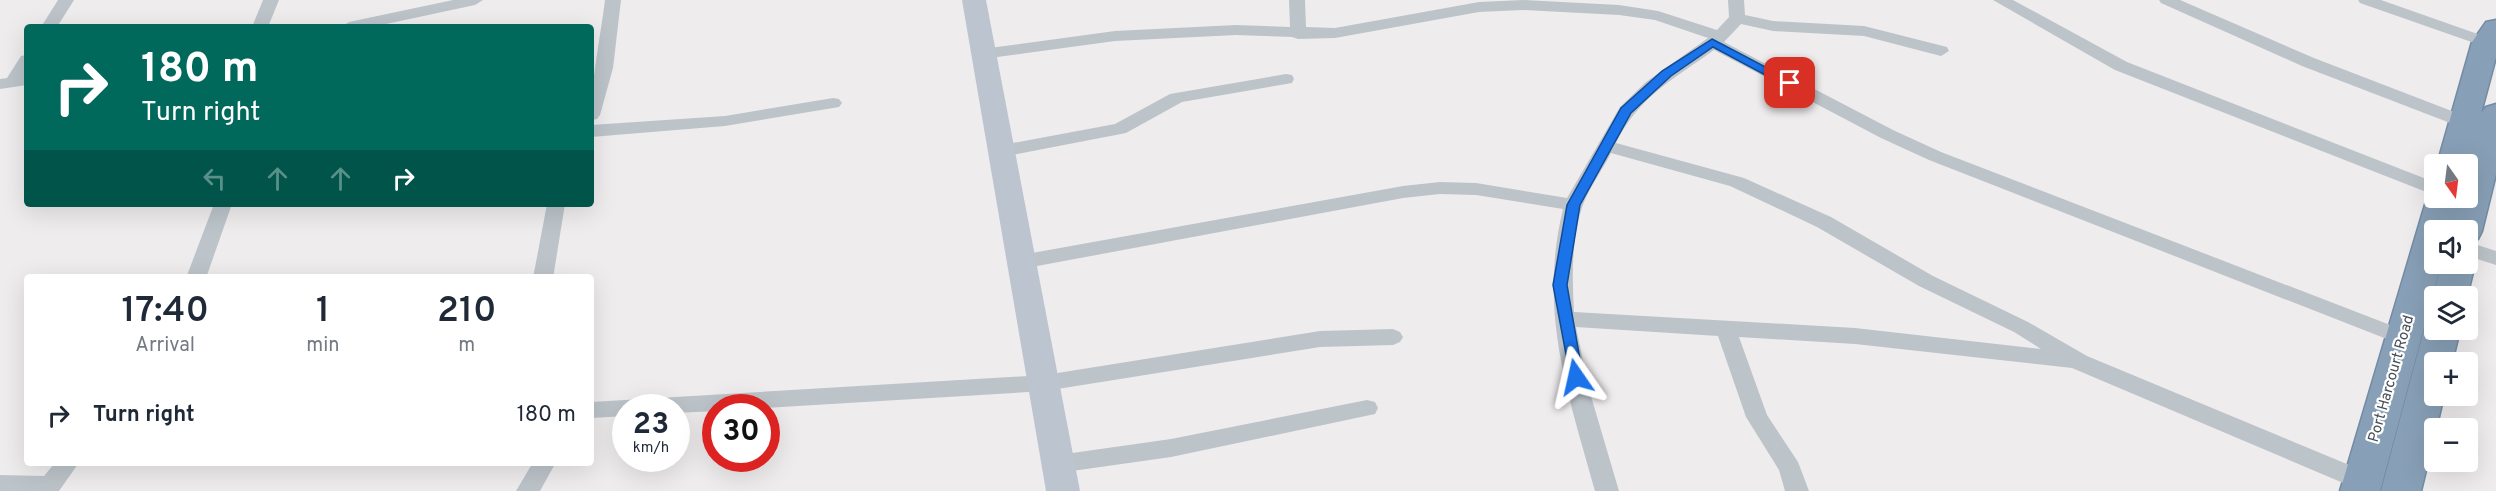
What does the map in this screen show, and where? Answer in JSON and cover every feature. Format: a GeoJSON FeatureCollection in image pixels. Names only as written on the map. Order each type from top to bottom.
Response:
{"type":"FeatureCollection","features":[{"type":"Feature","properties":{"kind":"highway"},"geometry":{"type":"LineString","coordinates":[[2455,154],[2491,35]]}},
{"type":"Feature","properties":{"kind":"highway"},"geometry":{"type":"LineString","coordinates":[[2469,220],[2496,117]]}},
{"type":"Feature","properties":{"kind":"highway","name":"Port Harcourt Road"},"geometry":{"type":"LineString","coordinates":[[2362,486],[2440,208]]}},
{"type":"Feature","properties":{"kind":"highway"},"geometry":{"type":"LineString","coordinates":[[2402,491],[2440,340]]}},
{"type":"Feature","properties":{"kind":"street"},"geometry":{"type":"LineString","coordinates":[[51,24],[66,0]]}},
{"type":"Feature","properties":{"kind":"street"},"geometry":{"type":"LineString","coordinates":[[261,24],[271,0]]}},
{"type":"Feature","properties":{"kind":"street"},"geometry":{"type":"LineString","coordinates":[[363,24],[475,0]]}},
{"type":"Feature","properties":{"kind":"street"},"geometry":{"type":"LineString","coordinates":[[594,105],[605,68],[613,0]]}},
{"type":"Feature","properties":{"kind":"street"},"geometry":{"type":"LineString","coordinates":[[974,0],[982,54],[1045,383],[1060,477],[1171,448],[1367,408]]}},
{"type":"Feature","properties":{"kind":"street"},"geometry":{"type":"LineString","coordinates":[[1297,0],[1298,33]]}},
{"type":"Feature","properties":{"kind":"street"},"geometry":{"type":"LineString","coordinates":[[2001,0],[2121,66],[2424,185]]}},
{"type":"Feature","properties":{"kind":"street"},"geometry":{"type":"LineString","coordinates":[[2167,0],[2308,62],[2464,122]]}},
{"type":"Feature","properties":{"kind":"street"},"geometry":{"type":"LineString","coordinates":[[2366,0],[2491,35]]}},
{"type":"Feature","properties":{"kind":"street"},"geometry":{"type":"LineString","coordinates":[[982,54],[1116,36],[1236,30],[1298,33],[1360,30],[1479,7],[1523,4],[1619,10],[1658,16],[1716,39],[1887,134],[1935,156],[2404,338]]}},
{"type":"Feature","properties":{"kind":"street"},"geometry":{"type":"LineString","coordinates":[[1607,491],[1576,377],[1564,319],[1560,285],[1574,205],[1626,111],[1667,73],[1716,39],[1737,9],[1773,26],[1864,31],[1941,51]]}},
{"type":"Feature","properties":{"kind":"street"},"geometry":{"type":"LineString","coordinates":[[13,82],[24,65]]}},
{"type":"Feature","properties":{"kind":"street"},"geometry":{"type":"LineString","coordinates":[[1002,151],[1120,129],[1176,98],[1286,79]]}},
{"type":"Feature","properties":{"kind":"street"},"geometry":{"type":"LineString","coordinates":[[594,131],[725,121],[832,103]]}},
{"type":"Feature","properties":{"kind":"street"},"geometry":{"type":"LineString","coordinates":[[1607,146],[1737,182],[1824,222],[1926,281],[2021,327],[2079,362],[2362,486]]}},
{"type":"Feature","properties":{"kind":"street"},"geometry":{"type":"LineString","coordinates":[[1021,262],[1368,198],[1440,188],[1476,189],[1574,205]]}},
{"type":"Feature","properties":{"kind":"street"},"geometry":{"type":"LineString","coordinates":[[197,274],[222,207]]}},
{"type":"Feature","properties":{"kind":"street"},"geometry":{"type":"LineString","coordinates":[[544,274],[555,207]]}},
{"type":"Feature","properties":{"kind":"street"},"geometry":{"type":"LineString","coordinates":[[2478,252],[2496,258]]}},
{"type":"Feature","properties":{"kind":"street"},"geometry":{"type":"LineString","coordinates":[[1564,319],[1877,338],[2079,362]]}},
{"type":"Feature","properties":{"kind":"street"},"geometry":{"type":"LineString","coordinates":[[1726,328],[1757,417],[1790,468],[1797,491]]}},
{"type":"Feature","properties":{"kind":"street"},"geometry":{"type":"LineString","coordinates":[[594,410],[1045,383],[1320,339],[1394,337]]}},
{"type":"Feature","properties":{"kind":"street"},"geometry":{"type":"LineString","coordinates":[[0,484],[48,488],[65,466]]}},
{"type":"Feature","properties":{"kind":"street"},"geometry":{"type":"LineString","coordinates":[[528,491],[543,466]]}},
{"type":"Feature","properties":{"kind":"route"},"geometry":{"type":"LineString","coordinates":[[1576,377],[1564,319],[1560,285],[1567,233],[1574,205],[1626,111],[1667,73],[1712,42],[1790,83]]}}]}
